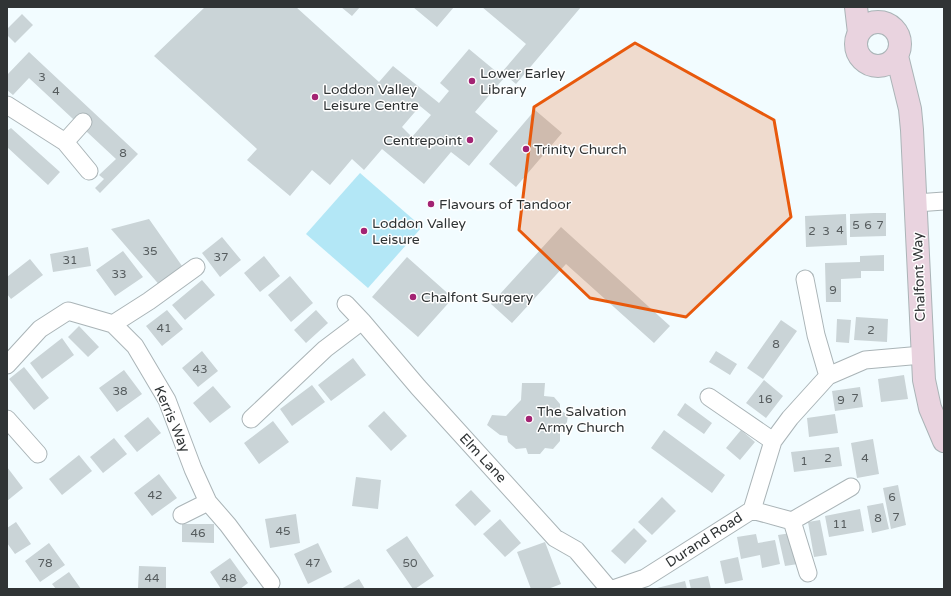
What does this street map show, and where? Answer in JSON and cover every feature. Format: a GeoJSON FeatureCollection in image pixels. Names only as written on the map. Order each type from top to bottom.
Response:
{"type":"FeatureCollection","features":[{"type":"Feature","properties":{"kind":"street"},"geometry":{"type":"LineString","coordinates":[[856,7],[859,33]]}},
{"type":"Feature","properties":{"kind":"street"},"geometry":{"type":"LineString","coordinates":[[878,67],[892,62],[900,50],[899,36],[895,30],[878,15],[876,22],[863,27],[859,33],[856,40],[858,54],[867,64],[878,67],[886,75],[910,109]]}},
{"type":"Feature","properties":{"kind":"street","name":"Chalfont Way"},"geometry":{"type":"LineString","coordinates":[[897,56],[910,109],[924,380],[930,408],[944,441]]}},
{"type":"Feature","properties":{"kind":"street"},"geometry":{"type":"LineString","coordinates":[[7,105],[65,142],[89,170]]}},
{"type":"Feature","properties":{"kind":"street"},"geometry":{"type":"LineString","coordinates":[[65,142],[83,122]]}},
{"type":"Feature","properties":{"kind":"street"},"geometry":{"type":"LineString","coordinates":[[916,203],[944,201]]}},
{"type":"Feature","properties":{"kind":"street"},"geometry":{"type":"LineString","coordinates":[[113,324],[149,301],[196,267]]}},
{"type":"Feature","properties":{"kind":"street"},"geometry":{"type":"LineString","coordinates":[[805,279],[816,335],[828,376]]}},
{"type":"Feature","properties":{"kind":"street","name":"Elm Lane"},"geometry":{"type":"LineString","coordinates":[[346,304],[362,320],[418,388],[555,538],[576,550],[610,589]]}},
{"type":"Feature","properties":{"kind":"street","name":"Kerris Way"},"geometry":{"type":"LineString","coordinates":[[7,365],[40,329],[68,311],[113,324],[135,346],[167,400],[193,469],[208,502],[272,583]]}},
{"type":"Feature","properties":{"kind":"street"},"geometry":{"type":"LineString","coordinates":[[252,419],[325,349],[362,320]]}},
{"type":"Feature","properties":{"kind":"street","name":"Durand Road"},"geometry":{"type":"LineString","coordinates":[[613,589],[645,578],[752,510],[773,441],[790,418],[828,376],[865,360],[922,355]]}},
{"type":"Feature","properties":{"kind":"street"},"geometry":{"type":"LineString","coordinates":[[709,397],[773,441]]}},
{"type":"Feature","properties":{"kind":"street"},"geometry":{"type":"LineString","coordinates":[[7,419],[38,454]]}},
{"type":"Feature","properties":{"kind":"street"},"geometry":{"type":"LineString","coordinates":[[752,510],[792,520],[851,487]]}},
{"type":"Feature","properties":{"kind":"street"},"geometry":{"type":"LineString","coordinates":[[182,515],[208,502]]}},
{"type":"Feature","properties":{"kind":"street"},"geometry":{"type":"LineString","coordinates":[[792,520],[808,573]]}},
{"type":"Feature","properties":{"kind":"highlighted area"},"geometry":{"type":"Polygon","coordinates":[[[635,43],[774,120],[791,217],[686,317],[590,298],[519,230],[534,107],[635,43]]]}},
{"type":"Feature","properties":{"kind":"shaded area","name":"Loddon Valley Leisure"},"geometry":{"type":"Polygon","coordinates":[[[360,173],[422,227],[368,288],[306,234],[360,173]]]}},
{"type":"Feature","properties":{"kind":"building","name":"Loddon Valley Leisure Centre"},"geometry":{"type":"Polygon","coordinates":[[[205,7],[296,7],[379,82],[393,66],[439,103],[449,91],[440,83],[469,49],[504,78],[475,112],[498,131],[469,166],[451,152],[424,184],[382,149],[364,170],[352,159],[330,185],[312,170],[290,196],[247,160],[257,149],[154,56],[205,7]],[[420,106],[402,127],[412,137],[431,115],[420,106]]]}},
{"type":"Feature","properties":{"kind":"building"},"geometry":{"type":"Polygon","coordinates":[[[341,7],[360,7],[352,16],[341,7]]]}},
{"type":"Feature","properties":{"kind":"building"},"geometry":{"type":"Polygon","coordinates":[[[413,7],[454,7],[437,27],[413,7]]]}},
{"type":"Feature","properties":{"kind":"building"},"geometry":{"type":"Polygon","coordinates":[[[482,7],[581,7],[516,84],[502,72],[526,44],[482,7]]]}},
{"type":"Feature","properties":{"kind":"building"},"geometry":{"type":"Polygon","coordinates":[[[22,14],[33,25],[15,43],[7,35],[7,29],[22,14]]]}},
{"type":"Feature","properties":{"kind":"building"},"geometry":{"type":"Polygon","coordinates":[[[29,52],[138,154],[100,193],[95,188],[104,179],[99,175],[116,159],[29,78],[13,95],[7,90],[7,75],[29,52]]]}},
{"type":"Feature","properties":{"kind":"building","name":"Trinity Church"},"geometry":{"type":"Polygon","coordinates":[[[535,110],[562,133],[516,187],[489,164],[535,110]]]}},
{"type":"Feature","properties":{"kind":"building"},"geometry":{"type":"Polygon","coordinates":[[[11,128],[60,172],[48,185],[7,147],[7,131],[11,128]]]}},
{"type":"Feature","properties":{"kind":"building"},"geometry":{"type":"Polygon","coordinates":[[[886,213],[886,236],[850,237],[850,214],[886,213]]]}},
{"type":"Feature","properties":{"kind":"building"},"geometry":{"type":"Polygon","coordinates":[[[846,214],[847,245],[806,247],[805,216],[846,214]]]}},
{"type":"Feature","properties":{"kind":"building"},"geometry":{"type":"Polygon","coordinates":[[[149,219],[187,273],[162,288],[111,229],[149,219]]]}},
{"type":"Feature","properties":{"kind":"building"},"geometry":{"type":"Polygon","coordinates":[[[561,227],[670,326],[654,343],[566,264],[512,323],[491,304],[561,227]]]}},
{"type":"Feature","properties":{"kind":"building"},"geometry":{"type":"Polygon","coordinates":[[[222,237],[241,260],[220,277],[202,253],[222,237]]]}},
{"type":"Feature","properties":{"kind":"building"},"geometry":{"type":"Polygon","coordinates":[[[88,247],[91,266],[53,272],[50,254],[88,247]]]}},
{"type":"Feature","properties":{"kind":"building"},"geometry":{"type":"Polygon","coordinates":[[[123,251],[143,277],[115,296],[96,270],[123,251]]]}},
{"type":"Feature","properties":{"kind":"building"},"geometry":{"type":"Polygon","coordinates":[[[884,255],[884,271],[861,271],[861,278],[841,279],[841,302],[826,302],[825,263],[860,262],[860,256],[884,255]]]}},
{"type":"Feature","properties":{"kind":"building"},"geometry":{"type":"Polygon","coordinates":[[[264,256],[280,276],[260,292],[244,273],[264,256]]]}},
{"type":"Feature","properties":{"kind":"building","name":"Chalfont Surgery"},"geometry":{"type":"Polygon","coordinates":[[[407,257],[453,298],[418,337],[372,297],[407,257]]]}},
{"type":"Feature","properties":{"kind":"building"},"geometry":{"type":"Polygon","coordinates":[[[30,259],[43,275],[11,299],[7,294],[7,277],[30,259]]]}},
{"type":"Feature","properties":{"kind":"building"},"geometry":{"type":"Polygon","coordinates":[[[290,276],[313,303],[291,322],[268,295],[290,276]]]}},
{"type":"Feature","properties":{"kind":"building"},"geometry":{"type":"Polygon","coordinates":[[[202,280],[215,295],[185,320],[172,305],[202,280]]]}},
{"type":"Feature","properties":{"kind":"building"},"geometry":{"type":"Polygon","coordinates":[[[167,310],[183,329],[162,346],[146,326],[167,310]]]}},
{"type":"Feature","properties":{"kind":"building"},"geometry":{"type":"Polygon","coordinates":[[[316,310],[328,323],[306,343],[294,330],[316,310]]]}},
{"type":"Feature","properties":{"kind":"building"},"geometry":{"type":"Polygon","coordinates":[[[856,317],[888,319],[887,342],[854,340],[856,317]]]}},
{"type":"Feature","properties":{"kind":"building"},"geometry":{"type":"Polygon","coordinates":[[[837,319],[851,320],[849,343],[836,342],[837,319]]]}},
{"type":"Feature","properties":{"kind":"building"},"geometry":{"type":"Polygon","coordinates":[[[781,320],[797,331],[763,379],[747,368],[781,320]]]}},
{"type":"Feature","properties":{"kind":"building"},"geometry":{"type":"Polygon","coordinates":[[[79,326],[99,347],[88,357],[68,337],[79,326]]]}},
{"type":"Feature","properties":{"kind":"building"},"geometry":{"type":"Polygon","coordinates":[[[62,338],[74,355],[42,379],[30,363],[62,338]]]}},
{"type":"Feature","properties":{"kind":"building"},"geometry":{"type":"Polygon","coordinates":[[[202,351],[218,371],[198,387],[182,368],[202,351]]]}},
{"type":"Feature","properties":{"kind":"building"},"geometry":{"type":"Polygon","coordinates":[[[716,351],[737,364],[730,375],[709,362],[716,351]]]}},
{"type":"Feature","properties":{"kind":"building"},"geometry":{"type":"Polygon","coordinates":[[[353,358],[366,375],[331,401],[318,385],[353,358]]]}},
{"type":"Feature","properties":{"kind":"building"},"geometry":{"type":"Polygon","coordinates":[[[24,367],[49,398],[34,410],[9,379],[24,367]]]}},
{"type":"Feature","properties":{"kind":"building"},"geometry":{"type":"Polygon","coordinates":[[[124,370],[142,394],[117,412],[99,388],[124,370]]]}},
{"type":"Feature","properties":{"kind":"building"},"geometry":{"type":"Polygon","coordinates":[[[904,375],[908,399],[881,402],[878,379],[904,375]]]}},
{"type":"Feature","properties":{"kind":"building"},"geometry":{"type":"Polygon","coordinates":[[[764,380],[783,396],[766,418],[746,403],[764,380]]]}},
{"type":"Feature","properties":{"kind":"building","name":"The Salvation Army Church"},"geometry":{"type":"Polygon","coordinates":[[[522,383],[545,383],[544,396],[554,397],[560,404],[560,410],[568,415],[567,422],[560,433],[560,441],[553,449],[545,448],[540,454],[528,454],[526,448],[516,449],[508,442],[507,436],[500,435],[487,425],[492,415],[506,416],[521,400],[522,383]]]}},
{"type":"Feature","properties":{"kind":"building"},"geometry":{"type":"Polygon","coordinates":[[[312,385],[325,402],[292,426],[280,409],[312,385]]]}},
{"type":"Feature","properties":{"kind":"building"},"geometry":{"type":"Polygon","coordinates":[[[213,386],[231,407],[210,423],[193,403],[213,386]]]}},
{"type":"Feature","properties":{"kind":"building"},"geometry":{"type":"Polygon","coordinates":[[[860,387],[863,407],[835,411],[832,391],[860,387]]]}},
{"type":"Feature","properties":{"kind":"building"},"geometry":{"type":"Polygon","coordinates":[[[685,403],[712,423],[704,434],[677,415],[685,403]]]}},
{"type":"Feature","properties":{"kind":"building"},"geometry":{"type":"Polygon","coordinates":[[[384,411],[407,436],[391,451],[368,426],[384,411]]]}},
{"type":"Feature","properties":{"kind":"building"},"geometry":{"type":"Polygon","coordinates":[[[835,414],[838,433],[809,437],[807,418],[835,414]]]}},
{"type":"Feature","properties":{"kind":"building"},"geometry":{"type":"Polygon","coordinates":[[[148,417],[161,433],[137,452],[124,436],[148,417]]]}},
{"type":"Feature","properties":{"kind":"building"},"geometry":{"type":"Polygon","coordinates":[[[273,421],[289,442],[259,464],[244,443],[273,421]]]}},
{"type":"Feature","properties":{"kind":"building"},"geometry":{"type":"Polygon","coordinates":[[[664,430],[725,475],[712,493],[651,448],[664,430]]]}},
{"type":"Feature","properties":{"kind":"building"},"geometry":{"type":"Polygon","coordinates":[[[741,430],[755,442],[740,460],[726,448],[741,430]]]}},
{"type":"Feature","properties":{"kind":"building"},"geometry":{"type":"Polygon","coordinates":[[[114,438],[127,454],[103,473],[90,457],[114,438]]]}},
{"type":"Feature","properties":{"kind":"building"},"geometry":{"type":"Polygon","coordinates":[[[873,439],[879,474],[857,478],[851,443],[873,439]]]}},
{"type":"Feature","properties":{"kind":"building"},"geometry":{"type":"Polygon","coordinates":[[[839,447],[842,466],[794,472],[791,452],[839,447]]]}},
{"type":"Feature","properties":{"kind":"building"},"geometry":{"type":"Polygon","coordinates":[[[79,455],[92,471],[62,495],[49,479],[79,455]]]}},
{"type":"Feature","properties":{"kind":"building"},"geometry":{"type":"Polygon","coordinates":[[[7,467],[23,488],[7,501],[7,467]]]}},
{"type":"Feature","properties":{"kind":"building"},"geometry":{"type":"Polygon","coordinates":[[[159,474],[177,498],[152,516],[134,493],[159,474]]]}},
{"type":"Feature","properties":{"kind":"building"},"geometry":{"type":"Polygon","coordinates":[[[356,477],[381,480],[378,509],[352,506],[356,477]]]}},
{"type":"Feature","properties":{"kind":"building"},"geometry":{"type":"Polygon","coordinates":[[[898,485],[906,525],[891,529],[883,488],[898,485]]]}},
{"type":"Feature","properties":{"kind":"building"},"geometry":{"type":"Polygon","coordinates":[[[471,490],[491,511],[475,526],[455,505],[471,490]]]}},
{"type":"Feature","properties":{"kind":"building"},"geometry":{"type":"Polygon","coordinates":[[[662,497],[676,511],[652,535],[638,522],[662,497]]]}},
{"type":"Feature","properties":{"kind":"building"},"geometry":{"type":"Polygon","coordinates":[[[883,503],[889,529],[872,533],[867,506],[883,503]]]}},
{"type":"Feature","properties":{"kind":"building"},"geometry":{"type":"Polygon","coordinates":[[[860,509],[864,531],[829,537],[825,516],[860,509]]]}},
{"type":"Feature","properties":{"kind":"building"},"geometry":{"type":"Polygon","coordinates":[[[296,514],[300,543],[270,548],[265,519],[296,514]]]}},
{"type":"Feature","properties":{"kind":"building"},"geometry":{"type":"Polygon","coordinates":[[[500,519],[521,543],[505,557],[483,534],[500,519]]]}},
{"type":"Feature","properties":{"kind":"building"},"geometry":{"type":"Polygon","coordinates":[[[820,520],[827,555],[814,557],[808,522],[820,520]]]}},
{"type":"Feature","properties":{"kind":"building"},"geometry":{"type":"Polygon","coordinates":[[[16,522],[31,544],[15,554],[7,543],[7,528],[16,522]]]}},
{"type":"Feature","properties":{"kind":"building"},"geometry":{"type":"Polygon","coordinates":[[[182,524],[214,524],[214,543],[182,542],[182,524]]]}},
{"type":"Feature","properties":{"kind":"building"},"geometry":{"type":"Polygon","coordinates":[[[634,528],[647,541],[625,564],[611,551],[634,528]]]}},
{"type":"Feature","properties":{"kind":"building"},"geometry":{"type":"Polygon","coordinates":[[[791,533],[798,564],[785,566],[778,535],[791,533]]]}},
{"type":"Feature","properties":{"kind":"building"},"geometry":{"type":"Polygon","coordinates":[[[756,534],[758,543],[775,540],[780,564],[762,568],[760,555],[741,559],[737,537],[756,534]]]}},
{"type":"Feature","properties":{"kind":"building"},"geometry":{"type":"Polygon","coordinates":[[[407,536],[434,576],[415,589],[413,589],[386,550],[407,536]]]}},
{"type":"Feature","properties":{"kind":"building"},"geometry":{"type":"Polygon","coordinates":[[[545,542],[561,584],[548,589],[531,589],[517,552],[545,542]]]}},
{"type":"Feature","properties":{"kind":"building"},"geometry":{"type":"Polygon","coordinates":[[[49,543],[65,565],[40,582],[25,561],[49,543]]]}},
{"type":"Feature","properties":{"kind":"building"},"geometry":{"type":"Polygon","coordinates":[[[318,543],[332,572],[308,584],[294,554],[318,543]]]}},
{"type":"Feature","properties":{"kind":"building"},"geometry":{"type":"Polygon","coordinates":[[[738,557],[743,580],[725,584],[720,561],[738,557]]]}},
{"type":"Feature","properties":{"kind":"building"},"geometry":{"type":"Polygon","coordinates":[[[230,558],[248,583],[240,589],[221,589],[210,572],[230,558]]]}},
{"type":"Feature","properties":{"kind":"building"},"geometry":{"type":"Polygon","coordinates":[[[139,566],[166,567],[166,589],[138,589],[139,566]]]}},
{"type":"Feature","properties":{"kind":"building"},"geometry":{"type":"Polygon","coordinates":[[[69,572],[81,589],[56,589],[52,584],[69,572]]]}},
{"type":"Feature","properties":{"kind":"building"},"geometry":{"type":"Polygon","coordinates":[[[708,576],[711,589],[691,589],[689,580],[708,576]]]}},
{"type":"Feature","properties":{"kind":"building"},"geometry":{"type":"Polygon","coordinates":[[[359,579],[365,589],[341,589],[359,579]]]}},
{"type":"Feature","properties":{"kind":"building"},"geometry":{"type":"Polygon","coordinates":[[[685,581],[687,589],[657,589],[657,588],[685,581]]]}},
{"type":"Feature","properties":{"kind":"place","name":"Lower Earley Library"},"geometry":{"type":"Point","coordinates":[472,81]}},
{"type":"Feature","properties":{"kind":"place","name":"Loddon Valley Leisure Centre"},"geometry":{"type":"Point","coordinates":[315,97]}},
{"type":"Feature","properties":{"kind":"place","name":"Centrepoint"},"geometry":{"type":"Point","coordinates":[470,140]}},
{"type":"Feature","properties":{"kind":"place","name":"Trinity Church"},"geometry":{"type":"Point","coordinates":[526,149]}},
{"type":"Feature","properties":{"kind":"place","name":"Flavours of Tandoor"},"geometry":{"type":"Point","coordinates":[431,204]}},
{"type":"Feature","properties":{"kind":"place","name":"Loddon Valley Leisure"},"geometry":{"type":"Point","coordinates":[364,231]}},
{"type":"Feature","properties":{"kind":"place","name":"Chalfont Surgery"},"geometry":{"type":"Point","coordinates":[413,297]}},
{"type":"Feature","properties":{"kind":"place","name":"The Salvation Army Church"},"geometry":{"type":"Point","coordinates":[529,419]}}]}
